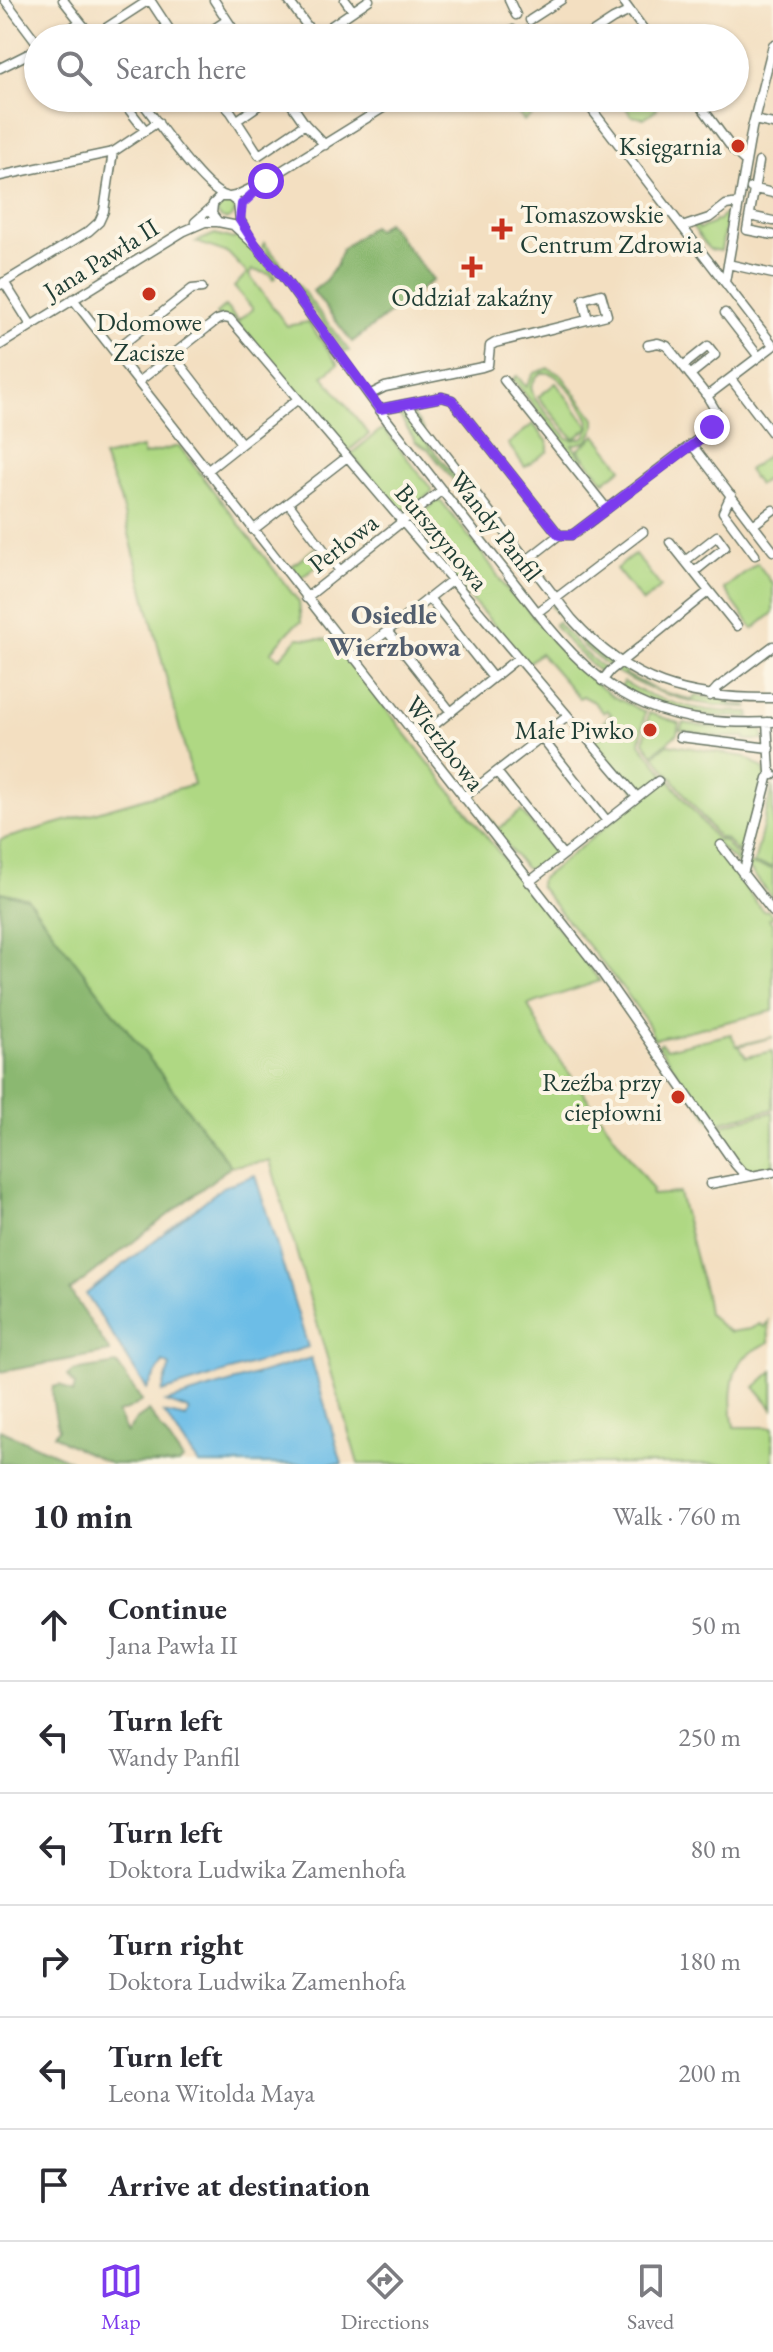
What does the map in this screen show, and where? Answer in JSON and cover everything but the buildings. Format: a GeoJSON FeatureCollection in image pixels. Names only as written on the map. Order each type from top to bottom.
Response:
{"type":"FeatureCollection","features":[{"type":"Feature","properties":{"kind":"street"},"geometry":{"type":"LineString","coordinates":[[5,0],[24,26]]}},
{"type":"Feature","properties":{"kind":"street"},"geometry":{"type":"LineString","coordinates":[[63,0],[80,22],[77,24]]}},
{"type":"Feature","properties":{"kind":"street"},"geometry":{"type":"LineString","coordinates":[[214,0],[230,24]]}},
{"type":"Feature","properties":{"kind":"street"},"geometry":{"type":"LineString","coordinates":[[288,0],[306,24]]}},
{"type":"Feature","properties":{"kind":"street"},"geometry":{"type":"LineString","coordinates":[[345,0],[353,11]]}},
{"type":"Feature","properties":{"kind":"street"},"geometry":{"type":"LineString","coordinates":[[334,24],[369,0]]}},
{"type":"Feature","properties":{"kind":"street"},"geometry":{"type":"LineString","coordinates":[[509,0],[516,15]]}},
{"type":"Feature","properties":{"kind":"street"},"geometry":{"type":"LineString","coordinates":[[530,20],[561,0]]}},
{"type":"Feature","properties":{"kind":"street"},"geometry":{"type":"LineString","coordinates":[[622,0],[640,24]]}},
{"type":"Feature","properties":{"kind":"street"},"geometry":{"type":"LineString","coordinates":[[112,24],[145,1],[164,24]]}},
{"type":"Feature","properties":{"kind":"street"},"geometry":{"type":"LineString","coordinates":[[605,24],[630,11]]}},
{"type":"Feature","properties":{"kind":"street"},"geometry":{"type":"LineString","coordinates":[[516,15],[524,15],[531,24]]}},
{"type":"Feature","properties":{"kind":"street"},"geometry":{"type":"LineString","coordinates":[[512,24],[516,15]]}},
{"type":"Feature","properties":{"kind":"street"},"geometry":{"type":"LineString","coordinates":[[221,24],[227,20]]}},
{"type":"Feature","properties":{"kind":"street"},"geometry":{"type":"LineString","coordinates":[[725,268],[754,120],[773,45]]}},
{"type":"Feature","properties":{"kind":"street"},"geometry":{"type":"LineString","coordinates":[[0,68],[24,54]]}},
{"type":"Feature","properties":{"kind":"street"},"geometry":{"type":"LineString","coordinates":[[131,112],[145,130]]}},
{"type":"Feature","properties":{"kind":"street"},"geometry":{"type":"LineString","coordinates":[[150,112],[197,172],[219,194],[236,200],[240,210]]}},
{"type":"Feature","properties":{"kind":"street"},"geometry":{"type":"LineString","coordinates":[[229,112],[259,155],[305,124]]}},
{"type":"Feature","properties":{"kind":"street"},"geometry":{"type":"LineString","coordinates":[[236,121],[249,112]]}},
{"type":"Feature","properties":{"kind":"street"},"geometry":{"type":"LineString","coordinates":[[297,112],[325,145]]}},
{"type":"Feature","properties":{"kind":"street"},"geometry":{"type":"LineString","coordinates":[[213,206],[220,197],[235,196],[262,183],[375,112]]}},
{"type":"Feature","properties":{"kind":"street"},"geometry":{"type":"LineString","coordinates":[[594,112],[708,261],[725,268],[773,274]]}},
{"type":"Feature","properties":{"kind":"street"},"geometry":{"type":"LineString","coordinates":[[705,112],[746,162]]}},
{"type":"Feature","properties":{"kind":"street"},"geometry":{"type":"LineString","coordinates":[[754,120],[773,124]]}},
{"type":"Feature","properties":{"kind":"street"},"geometry":{"type":"LineString","coordinates":[[0,176],[113,152],[158,122]]}},
{"type":"Feature","properties":{"kind":"street"},"geometry":{"type":"LineString","coordinates":[[31,325],[2,284],[99,222],[104,211],[113,152]]}},
{"type":"Feature","properties":{"kind":"street"},"geometry":{"type":"LineString","coordinates":[[759,162],[747,230],[773,235]]}},
{"type":"Feature","properties":{"kind":"street"},"geometry":{"type":"LineString","coordinates":[[197,172],[213,199],[212,214],[222,223],[236,220],[240,210],[262,183]]}},
{"type":"Feature","properties":{"kind":"street"},"geometry":{"type":"LineString","coordinates":[[742,186],[773,193]]}},
{"type":"Feature","properties":{"kind":"street"},"geometry":{"type":"LineString","coordinates":[[682,227],[709,218],[726,205],[739,203]]}},
{"type":"Feature","properties":{"kind":"street","name":"Jana Pawła II"},"geometry":{"type":"LineString","coordinates":[[0,345],[182,232],[213,206]]}},
{"type":"Feature","properties":{"kind":"street","name":"Wandy Panfil"},"geometry":{"type":"LineString","coordinates":[[240,210],[243,227],[257,247],[566,647],[602,681],[641,703],[683,718],[726,723],[770,722]]}},
{"type":"Feature","properties":{"kind":"street"},"geometry":{"type":"LineString","coordinates":[[750,216],[773,221]]}},
{"type":"Feature","properties":{"kind":"street","name":"Jana Pawła II"},"geometry":{"type":"LineString","coordinates":[[182,232],[205,222],[222,223]]}},
{"type":"Feature","properties":{"kind":"street","name":"Wandy Panfil"},"geometry":{"type":"LineString","coordinates":[[222,223],[233,225],[257,247]]}},
{"type":"Feature","properties":{"kind":"street"},"geometry":{"type":"LineString","coordinates":[[707,396],[773,346],[725,268],[719,262],[708,261]]}},
{"type":"Feature","properties":{"kind":"street"},"geometry":{"type":"LineString","coordinates":[[114,351],[192,289],[202,288]]}},
{"type":"Feature","properties":{"kind":"street","name":"Wierzbowa"},"geometry":{"type":"LineString","coordinates":[[73,299],[599,969],[739,1169],[750,1176]]}},
{"type":"Feature","properties":{"kind":"street"},"geometry":{"type":"LineString","coordinates":[[725,313],[759,357]]}},
{"type":"Feature","properties":{"kind":"street","name":"Bursztynowa"},"geometry":{"type":"LineString","coordinates":[[173,355],[221,318],[230,319],[637,797]]}},
{"type":"Feature","properties":{"kind":"street"},"geometry":{"type":"LineString","coordinates":[[369,395],[385,387],[488,365],[490,346],[495,343],[588,320]]}},
{"type":"Feature","properties":{"kind":"street"},"geometry":{"type":"LineString","coordinates":[[527,560],[559,535],[571,535],[607,509],[692,445],[715,422],[717,413],[707,396],[667,346],[658,343],[648,345]]}},
{"type":"Feature","properties":{"kind":"street"},"geometry":{"type":"LineString","coordinates":[[683,366],[708,346],[715,355],[690,375]]}},
{"type":"Feature","properties":{"kind":"street"},"geometry":{"type":"LineString","coordinates":[[138,382],[173,355],[241,443]]}},
{"type":"Feature","properties":{"kind":"street"},"geometry":{"type":"LineString","coordinates":[[731,379],[773,434]]}},
{"type":"Feature","properties":{"kind":"street"},"geometry":{"type":"LineString","coordinates":[[504,380],[607,509]]}},
{"type":"Feature","properties":{"kind":"street"},"geometry":{"type":"LineString","coordinates":[[380,409],[442,397],[452,400],[559,535]]}},
{"type":"Feature","properties":{"kind":"street"},"geometry":{"type":"LineString","coordinates":[[207,471],[298,399]]}},
{"type":"Feature","properties":{"kind":"street"},"geometry":{"type":"LineString","coordinates":[[407,404],[587,635],[621,662],[659,683],[710,696],[773,698]]}},
{"type":"Feature","properties":{"kind":"street"},"geometry":{"type":"LineString","coordinates":[[692,445],[773,551]]}},
{"type":"Feature","properties":{"kind":"street"},"geometry":{"type":"LineString","coordinates":[[253,530],[347,457]]}},
{"type":"Feature","properties":{"kind":"street","name":"Perłowa"},"geometry":{"type":"LineString","coordinates":[[306,598],[442,490]]}},
{"type":"Feature","properties":{"kind":"street"},"geometry":{"type":"LineString","coordinates":[[731,495],[723,512],[755,555]]}},
{"type":"Feature","properties":{"kind":"street"},"geometry":{"type":"LineString","coordinates":[[288,503],[340,571]]}},
{"type":"Feature","properties":{"kind":"street"},"geometry":{"type":"LineString","coordinates":[[753,525],[773,510]]}},
{"type":"Feature","properties":{"kind":"street"},"geometry":{"type":"LineString","coordinates":[[538,612],[643,532]]}},
{"type":"Feature","properties":{"kind":"street"},"geometry":{"type":"LineString","coordinates":[[685,561],[717,536],[725,547],[694,572]]}},
{"type":"Feature","properties":{"kind":"street"},"geometry":{"type":"LineString","coordinates":[[670,542],[737,626]]}},
{"type":"Feature","properties":{"kind":"street"},"geometry":{"type":"LineString","coordinates":[[353,658],[452,580]]}},
{"type":"Feature","properties":{"kind":"street"},"geometry":{"type":"LineString","coordinates":[[602,681],[709,591]]}},
{"type":"Feature","properties":{"kind":"street"},"geometry":{"type":"LineString","coordinates":[[429,598],[493,678]]}},
{"type":"Feature","properties":{"kind":"street"},"geometry":{"type":"LineString","coordinates":[[387,631],[451,712]]}},
{"type":"Feature","properties":{"kind":"street"},"geometry":{"type":"LineString","coordinates":[[710,696],[773,646]]}},
{"type":"Feature","properties":{"kind":"street"},"geometry":{"type":"LineString","coordinates":[[417,739],[518,658]]}},
{"type":"Feature","properties":{"kind":"street"},"geometry":{"type":"LineString","coordinates":[[463,798],[568,716]]}},
{"type":"Feature","properties":{"kind":"street"},"geometry":{"type":"LineString","coordinates":[[743,874],[771,776],[770,722]]}},
{"type":"Feature","properties":{"kind":"street"},"geometry":{"type":"LineString","coordinates":[[541,737],[607,821]]}},
{"type":"Feature","properties":{"kind":"street"},"geometry":{"type":"LineString","coordinates":[[680,737],[770,754]]}},
{"type":"Feature","properties":{"kind":"street"},"geometry":{"type":"LineString","coordinates":[[497,772],[563,855]]}},
{"type":"Feature","properties":{"kind":"street"},"geometry":{"type":"LineString","coordinates":[[529,882],[658,781]]}},
{"type":"Feature","properties":{"kind":"street"},"geometry":{"type":"LineString","coordinates":[[721,845],[773,912]]}},
{"type":"Feature","properties":{"kind":"street"},"geometry":{"type":"LineString","coordinates":[[710,1184],[773,1172]]}},
{"type":"Feature","properties":{"kind":"green space"},"geometry":{"type":"Polygon","coordinates":[[[517,112],[537,112],[524,121],[517,112]]]}},
{"type":"Feature","properties":{"kind":"green space"},"geometry":{"type":"Polygon","coordinates":[[[629,112],[653,112],[644,118],[632,116],[629,112]]]}},
{"type":"Feature","properties":{"kind":"green space"},"geometry":{"type":"Polygon","coordinates":[[[222,201],[230,201],[235,210],[233,217],[222,219],[217,214],[217,206],[222,201]]]}},
{"type":"Feature","properties":{"kind":"green space"},"geometry":{"type":"Polygon","coordinates":[[[727,213],[721,251],[709,249],[692,226],[697,225],[699,229],[727,213]]]}},
{"type":"Feature","properties":{"kind":"green space"},"geometry":{"type":"Polygon","coordinates":[[[387,222],[433,280],[352,342],[313,291],[336,266],[342,249],[372,226],[377,230],[387,222]]]}},
{"type":"Feature","properties":{"kind":"green space"},"geometry":{"type":"Polygon","coordinates":[[[215,234],[233,239],[239,236],[260,256],[276,277],[273,279],[269,274],[252,270],[249,275],[287,326],[308,322],[338,364],[323,376],[369,434],[348,451],[235,320],[217,316],[225,306],[238,321],[253,309],[234,287],[247,273],[228,253],[196,242],[215,234]]]}},
{"type":"Feature","properties":{"kind":"green space"},"geometry":{"type":"Polygon","coordinates":[[[264,243],[349,351],[345,352],[262,247],[264,243]]]}},
{"type":"Feature","properties":{"kind":"green space"},"geometry":{"type":"Polygon","coordinates":[[[549,368],[562,376],[595,419],[595,427],[588,441],[572,445],[583,460],[579,463],[513,379],[517,376],[526,387],[534,373],[549,368]],[[542,373],[531,386],[534,398],[567,438],[585,437],[589,421],[571,392],[552,374],[542,373]]]}},
{"type":"Feature","properties":{"kind":"green space"},"geometry":{"type":"Polygon","coordinates":[[[556,383],[589,427],[574,439],[538,397],[556,383]]]}},
{"type":"Feature","properties":{"kind":"green space"},"geometry":{"type":"Polygon","coordinates":[[[404,408],[424,430],[420,434],[456,478],[460,477],[454,481],[429,450],[416,442],[396,410],[404,408]]]}},
{"type":"Feature","properties":{"kind":"green space"},"geometry":{"type":"Polygon","coordinates":[[[533,424],[548,442],[548,451],[525,467],[508,444],[533,424]]]}},
{"type":"Feature","properties":{"kind":"green space"},"geometry":{"type":"Polygon","coordinates":[[[384,429],[433,491],[405,514],[401,514],[351,454],[384,429]]]}},
{"type":"Feature","properties":{"kind":"green space"},"geometry":{"type":"Polygon","coordinates":[[[596,435],[622,468],[604,482],[578,450],[596,435]]]}},
{"type":"Feature","properties":{"kind":"green space"},"geometry":{"type":"Polygon","coordinates":[[[179,446],[299,602],[301,622],[271,652],[280,658],[298,638],[332,640],[523,883],[523,887],[600,981],[528,1005],[547,1042],[653,1190],[652,1195],[679,1193],[708,1313],[730,1332],[760,1324],[764,1327],[768,1321],[769,1342],[741,1361],[732,1384],[731,1402],[734,1427],[773,1427],[773,1464],[358,1464],[270,1161],[231,1166],[27,899],[0,892],[0,840],[194,784],[120,499],[103,457],[142,448],[144,455],[179,446]]]}},
{"type":"Feature","properties":{"kind":"green space"},"geometry":{"type":"Polygon","coordinates":[[[771,453],[773,474],[758,485],[748,470],[771,453]]]}},
{"type":"Feature","properties":{"kind":"green space"},"geometry":{"type":"Polygon","coordinates":[[[437,501],[442,502],[509,593],[523,604],[571,664],[612,696],[645,712],[640,743],[716,839],[724,841],[743,865],[741,867],[718,845],[716,855],[722,858],[763,911],[768,910],[773,917],[769,919],[773,924],[773,1011],[654,1039],[648,1024],[625,991],[540,887],[541,879],[660,783],[635,791],[591,738],[600,738],[609,730],[603,722],[611,714],[607,710],[604,713],[583,696],[579,698],[540,653],[528,663],[445,570],[448,567],[421,531],[418,533],[411,523],[437,501]]]}},
{"type":"Feature","properties":{"kind":"green space"},"geometry":{"type":"Polygon","coordinates":[[[315,548],[325,560],[301,578],[292,566],[315,548]]]}},
{"type":"Feature","properties":{"kind":"green space"},"geometry":{"type":"Polygon","coordinates":[[[635,554],[661,587],[643,602],[616,569],[635,554]]]}},
{"type":"Feature","properties":{"kind":"green space"},"geometry":{"type":"Polygon","coordinates":[[[757,563],[773,584],[773,613],[753,629],[724,589],[757,563]]]}},
{"type":"Feature","properties":{"kind":"green space"},"geometry":{"type":"Polygon","coordinates":[[[556,605],[574,632],[603,658],[607,655],[614,663],[609,667],[585,647],[551,606],[556,605]]]}},
{"type":"Feature","properties":{"kind":"green space"},"geometry":{"type":"Polygon","coordinates":[[[557,622],[605,670],[599,672],[569,643],[554,624],[557,622]]]}},
{"type":"Feature","properties":{"kind":"green space"},"geometry":{"type":"Polygon","coordinates":[[[621,667],[627,670],[625,674],[659,691],[693,700],[695,696],[730,700],[731,705],[748,707],[713,705],[663,693],[615,671],[621,667]]]}},
{"type":"Feature","properties":{"kind":"green space"},"geometry":{"type":"Polygon","coordinates":[[[624,682],[669,702],[716,711],[749,712],[750,717],[699,714],[668,707],[621,687],[624,682]]]}},
{"type":"Feature","properties":{"kind":"green space"},"geometry":{"type":"Polygon","coordinates":[[[649,713],[679,723],[677,734],[653,754],[644,742],[649,713]]]}},
{"type":"Feature","properties":{"kind":"green space"},"geometry":{"type":"Polygon","coordinates":[[[683,723],[760,729],[764,740],[680,730],[683,723]]]}},
{"type":"Feature","properties":{"kind":"green space"},"geometry":{"type":"Polygon","coordinates":[[[668,744],[745,757],[764,769],[765,776],[746,850],[737,851],[745,862],[726,839],[718,837],[654,755],[668,744]]]}},
{"type":"Feature","properties":{"kind":"green space"},"geometry":{"type":"Polygon","coordinates":[[[773,785],[773,867],[754,864],[773,785]]]}},
{"type":"Feature","properties":{"kind":"green space"},"geometry":{"type":"Polygon","coordinates":[[[477,794],[477,803],[498,829],[521,811],[553,851],[553,856],[535,871],[525,868],[473,802],[477,794]]]}},
{"type":"Feature","properties":{"kind":"green space"},"geometry":{"type":"Polygon","coordinates":[[[749,864],[773,869],[773,899],[748,867],[749,864]]]}},
{"type":"Feature","properties":{"kind":"green space"},"geometry":{"type":"Polygon","coordinates":[[[0,892],[27,898],[231,1166],[70,1291],[110,1352],[0,1372],[0,892]]]}},
{"type":"Feature","properties":{"kind":"green space"},"geometry":{"type":"Polygon","coordinates":[[[731,1034],[737,1046],[773,1037],[739,1046],[746,1057],[773,1051],[773,1109],[717,1123],[711,1121],[658,1045],[661,1043],[666,1049],[731,1034]]]}},
{"type":"Feature","properties":{"kind":"green space"},"geometry":{"type":"Polygon","coordinates":[[[773,1112],[773,1166],[749,1170],[718,1131],[718,1126],[773,1112]]]}},
{"type":"Feature","properties":{"kind":"green space"},"geometry":{"type":"Polygon","coordinates":[[[117,1364],[142,1401],[117,1413],[127,1433],[136,1420],[149,1411],[183,1460],[179,1464],[111,1464],[54,1435],[58,1429],[53,1387],[60,1385],[73,1393],[75,1385],[67,1376],[73,1371],[117,1364]]]}},
{"type":"Feature","properties":{"kind":"green space"},"geometry":{"type":"Polygon","coordinates":[[[773,1371],[773,1409],[755,1387],[773,1371]]]}},
{"type":"Feature","properties":{"kind":"green space"},"geometry":{"type":"Polygon","coordinates":[[[0,1430],[78,1464],[0,1464],[0,1430]]]}},
{"type":"Feature","properties":{"kind":"water"},"geometry":{"type":"Polygon","coordinates":[[[255,1175],[308,1347],[162,1392],[170,1366],[163,1362],[147,1389],[86,1294],[223,1187],[255,1175]]]}},
{"type":"Feature","properties":{"kind":"water"},"geometry":{"type":"Polygon","coordinates":[[[311,1358],[342,1464],[199,1464],[164,1413],[186,1418],[189,1410],[166,1402],[311,1358]]]}},
{"type":"Feature","properties":{"kind":"place","name":"Księgarnia"},"geometry":{"type":"Point","coordinates":[738,146]}},
{"type":"Feature","properties":{"kind":"place","name":"Tomaszowskie Centrum Zdrowia"},"geometry":{"type":"Point","coordinates":[502,229]}},
{"type":"Feature","properties":{"kind":"place","name":"Oddział zakaźny"},"geometry":{"type":"Point","coordinates":[472,267]}},
{"type":"Feature","properties":{"kind":"place","name":"Ddomowe Zacisze"},"geometry":{"type":"Point","coordinates":[149,294]}},
{"type":"Feature","properties":{"kind":"place","name":"Małe Piwko"},"geometry":{"type":"Point","coordinates":[650,730]}},
{"type":"Feature","properties":{"kind":"place","name":"Rzeźba przy ciepłowni"},"geometry":{"type":"Point","coordinates":[678,1097]}},
{"type":"Feature","properties":{"kind":"district","name":"Osiedle Wierzbowa"},"geometry":{"type":"Point","coordinates":[394,630]}},
{"type":"Feature","properties":{"kind":"route"},"geometry":{"type":"LineString","coordinates":[[266,181],[240,207],[243,227],[380,409],[442,397],[452,400],[559,535],[575,533],[712,427]]}}]}
